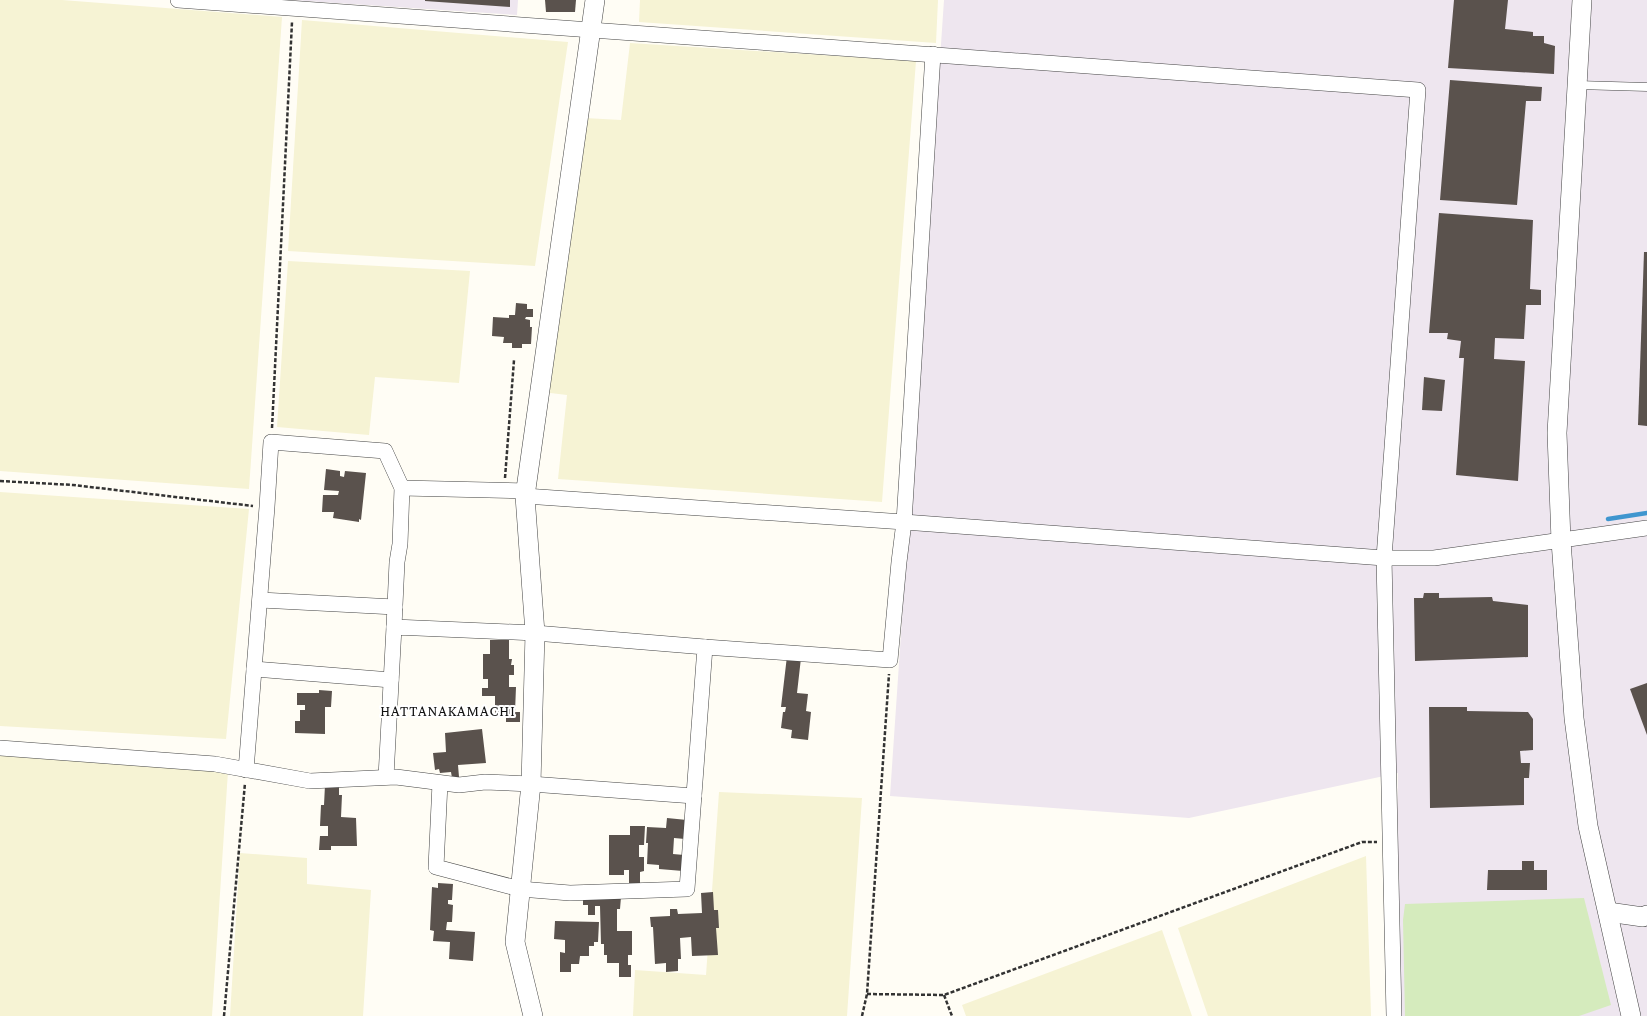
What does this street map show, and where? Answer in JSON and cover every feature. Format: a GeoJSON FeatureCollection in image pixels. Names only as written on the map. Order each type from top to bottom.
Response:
{"type":"FeatureCollection","features":[{"type":"Feature","properties":{"kind":"street"},"geometry":{"type":"LineString","coordinates":[[178,0],[1418,90],[1384,558],[1394,1016]]}},
{"type":"Feature","properties":{"kind":"street"},"geometry":{"type":"LineString","coordinates":[[533,1016],[515,942],[531,784],[535,633],[525,494],[595,0]]}},
{"type":"Feature","properties":{"kind":"street"},"geometry":{"type":"LineString","coordinates":[[1582,0],[1557,433],[1561,540],[1577,741],[1588,826],[1631,1016]]}},
{"type":"Feature","properties":{"kind":"street"},"geometry":{"type":"LineString","coordinates":[[394,627],[535,633],[890,660],[904,522],[933,54]]}},
{"type":"Feature","properties":{"kind":"street"},"geometry":{"type":"LineString","coordinates":[[246,770],[271,442],[385,451],[402,488],[386,777]]}},
{"type":"Feature","properties":{"kind":"street"},"geometry":{"type":"LineString","coordinates":[[402,488],[504,491],[525,494],[1384,558],[1434,558],[1647,528]]}},
{"type":"Feature","properties":{"kind":"street"},"geometry":{"type":"LineString","coordinates":[[260,600],[395,607]]}},
{"type":"Feature","properties":{"kind":"street"},"geometry":{"type":"LineString","coordinates":[[440,783],[436,867],[520,889],[570,893],[687,889],[705,647]]}},
{"type":"Feature","properties":{"kind":"street"},"geometry":{"type":"LineString","coordinates":[[254,669],[391,680]]}},
{"type":"Feature","properties":{"kind":"street"},"geometry":{"type":"LineString","coordinates":[[0,748],[215,764],[310,781],[396,777],[459,785],[485,782],[531,784],[694,796]]}},
{"type":"Feature","properties":{"kind":"street"},"geometry":{"type":"LineString","coordinates":[[1608,912],[1643,917],[1647,916]]}},
{"type":"Feature","properties":{"kind":"lane"},"geometry":{"type":"LineString","coordinates":[[1577,85],[1647,87]]}},
{"type":"Feature","properties":{"kind":"path"},"geometry":{"type":"LineString","coordinates":[[271,442],[293,9]]}},
{"type":"Feature","properties":{"kind":"path"},"geometry":{"type":"LineString","coordinates":[[504,491],[514,360]]}},
{"type":"Feature","properties":{"kind":"path"},"geometry":{"type":"LineString","coordinates":[[0,481],[73,485],[267,507]]}},
{"type":"Feature","properties":{"kind":"path"},"geometry":{"type":"LineString","coordinates":[[862,1016],[867,994],[890,660]]}},
{"type":"Feature","properties":{"kind":"path"},"geometry":{"type":"LineString","coordinates":[[224,1016],[246,770]]}},
{"type":"Feature","properties":{"kind":"path"},"geometry":{"type":"LineString","coordinates":[[867,994],[944,995],[1362,842],[1390,843]]}},
{"type":"Feature","properties":{"kind":"path"},"geometry":{"type":"LineString","coordinates":[[944,995],[952,1016]]}},
{"type":"Feature","properties":{"kind":"shaded area"},"geometry":{"type":"Polygon","coordinates":[[[0,0],[62,0],[282,17],[249,489],[0,471],[0,0]]]}},
{"type":"Feature","properties":{"kind":"shaded area"},"geometry":{"type":"Polygon","coordinates":[[[290,0],[518,0],[517,15],[290,0]]]}},
{"type":"Feature","properties":{"kind":"shaded area"},"geometry":{"type":"Polygon","coordinates":[[[640,0],[938,0],[936,43],[639,22],[640,0]]]}},
{"type":"Feature","properties":{"kind":"shaded area"},"geometry":{"type":"Polygon","coordinates":[[[944,0],[1647,0],[1647,1016],[1401,1016],[1396,874],[1398,773],[1189,818],[890,796],[944,0]]]}},
{"type":"Feature","properties":{"kind":"shaded area"},"geometry":{"type":"Polygon","coordinates":[[[302,20],[568,42],[535,266],[288,251],[302,20]]]}},
{"type":"Feature","properties":{"kind":"shaded area"},"geometry":{"type":"Polygon","coordinates":[[[630,43],[916,61],[882,502],[558,479],[567,395],[542,392],[585,118],[621,120],[630,43]]]}},
{"type":"Feature","properties":{"kind":"shaded area"},"geometry":{"type":"Polygon","coordinates":[[[288,261],[470,271],[459,383],[375,377],[369,435],[277,427],[288,261]]]}},
{"type":"Feature","properties":{"kind":"shaded area"},"geometry":{"type":"Polygon","coordinates":[[[0,492],[249,509],[226,739],[0,726],[0,492]]]}},
{"type":"Feature","properties":{"kind":"shaded area"},"geometry":{"type":"Polygon","coordinates":[[[0,755],[228,771],[212,1016],[0,1016],[0,755]]]}},
{"type":"Feature","properties":{"kind":"shaded area"},"geometry":{"type":"Polygon","coordinates":[[[719,792],[862,798],[847,1016],[633,1016],[635,970],[706,975],[719,792]]]}},
{"type":"Feature","properties":{"kind":"shaded area"},"geometry":{"type":"Polygon","coordinates":[[[240,853],[307,858],[307,884],[371,890],[363,1016],[230,1016],[240,853]]]}},
{"type":"Feature","properties":{"kind":"shaded area"},"geometry":{"type":"Polygon","coordinates":[[[1366,856],[1371,1016],[1208,1016],[1178,928],[1366,856]]]}},
{"type":"Feature","properties":{"kind":"shaded area"},"geometry":{"type":"Polygon","coordinates":[[[1162,930],[1192,1016],[966,1016],[962,1005],[1162,930]]]}},
{"type":"Feature","properties":{"kind":"green space"},"geometry":{"type":"Polygon","coordinates":[[[1584,898],[1611,1005],[1579,1016],[1405,1016],[1403,920],[1405,904],[1584,898]]]}},
{"type":"Feature","properties":{"kind":"building"},"geometry":{"type":"Polygon","coordinates":[[[510,0],[510,7],[425,1],[510,0]]]}},
{"type":"Feature","properties":{"kind":"building"},"geometry":{"type":"Polygon","coordinates":[[[545,0],[576,0],[575,12],[546,12],[545,0]]]}},
{"type":"Feature","properties":{"kind":"building"},"geometry":{"type":"Polygon","coordinates":[[[1454,0],[1508,0],[1505,29],[1533,32],[1533,36],[1544,36],[1544,43],[1555,46],[1554,74],[1448,68],[1454,0]]]}},
{"type":"Feature","properties":{"kind":"building"},"geometry":{"type":"Polygon","coordinates":[[[1450,80],[1542,87],[1541,101],[1526,101],[1517,205],[1440,200],[1450,80]]]}},
{"type":"Feature","properties":{"kind":"building"},"geometry":{"type":"Polygon","coordinates":[[[1439,213],[1533,220],[1530,289],[1541,290],[1541,305],[1526,305],[1524,339],[1495,338],[1494,359],[1525,361],[1518,481],[1456,475],[1464,358],[1459,358],[1461,341],[1447,339],[1448,333],[1429,333],[1439,213]]]}},
{"type":"Feature","properties":{"kind":"building"},"geometry":{"type":"Polygon","coordinates":[[[1644,252],[1647,252],[1647,426],[1638,425],[1644,252]]]}},
{"type":"Feature","properties":{"kind":"building"},"geometry":{"type":"Polygon","coordinates":[[[516,303],[527,304],[527,309],[533,309],[533,317],[526,317],[525,319],[530,320],[530,327],[532,327],[531,344],[522,344],[522,348],[512,348],[512,343],[503,343],[504,337],[492,336],[493,317],[509,318],[509,315],[515,315],[516,303]]]}},
{"type":"Feature","properties":{"kind":"building"},"geometry":{"type":"Polygon","coordinates":[[[1424,377],[1445,380],[1442,411],[1422,410],[1424,377]]]}},
{"type":"Feature","properties":{"kind":"building"},"geometry":{"type":"Polygon","coordinates":[[[326,469],[340,471],[340,476],[344,477],[345,471],[366,473],[361,520],[359,519],[359,522],[333,518],[334,512],[322,512],[323,495],[338,495],[339,491],[324,490],[326,469]]]}},
{"type":"Feature","properties":{"kind":"building"},"geometry":{"type":"Polygon","coordinates":[[[1424,593],[1439,593],[1439,598],[1492,597],[1493,601],[1528,605],[1528,657],[1415,661],[1414,598],[1423,598],[1424,593]]]}},
{"type":"Feature","properties":{"kind":"building"},"geometry":{"type":"Polygon","coordinates":[[[490,640],[509,640],[509,659],[512,659],[511,665],[514,665],[514,675],[509,675],[509,687],[516,687],[515,712],[520,712],[520,722],[506,722],[506,717],[495,717],[495,696],[482,696],[482,688],[488,688],[488,679],[483,679],[483,654],[490,654],[490,640]]]}},
{"type":"Feature","properties":{"kind":"building"},"geometry":{"type":"Polygon","coordinates":[[[787,656],[801,658],[797,693],[808,694],[806,711],[811,712],[808,740],[791,738],[792,730],[781,728],[783,712],[785,712],[786,707],[781,707],[787,656]]]}},
{"type":"Feature","properties":{"kind":"building"},"geometry":{"type":"Polygon","coordinates":[[[1647,683],[1647,735],[1630,689],[1647,683]]]}},
{"type":"Feature","properties":{"kind":"building"},"geometry":{"type":"Polygon","coordinates":[[[319,690],[332,691],[331,707],[325,707],[325,734],[295,733],[295,721],[300,721],[300,710],[305,710],[305,705],[297,705],[297,693],[319,693],[319,690]]]}},
{"type":"Feature","properties":{"kind":"building"},"geometry":{"type":"Polygon","coordinates":[[[1429,707],[1467,707],[1467,711],[1528,712],[1533,719],[1533,750],[1520,751],[1521,763],[1530,763],[1529,778],[1524,778],[1524,805],[1430,808],[1429,707]]]}},
{"type":"Feature","properties":{"kind":"building"},"geometry":{"type":"Polygon","coordinates":[[[482,729],[486,763],[458,765],[459,777],[452,778],[451,772],[440,773],[439,769],[435,770],[433,753],[446,752],[445,733],[482,729]]]}},
{"type":"Feature","properties":{"kind":"building"},"geometry":{"type":"Polygon","coordinates":[[[325,785],[339,785],[339,795],[342,795],[341,817],[356,818],[357,846],[331,846],[331,850],[319,850],[320,836],[328,836],[328,826],[320,826],[321,805],[324,805],[325,785]]]}},
{"type":"Feature","properties":{"kind":"building"},"geometry":{"type":"Polygon","coordinates":[[[667,818],[687,820],[685,839],[674,838],[673,854],[684,855],[683,871],[659,869],[659,865],[647,864],[647,827],[666,828],[667,818]]]}},
{"type":"Feature","properties":{"kind":"building"},"geometry":{"type":"Polygon","coordinates":[[[630,826],[645,826],[644,845],[639,845],[639,857],[644,857],[644,871],[640,872],[640,884],[629,884],[629,870],[624,870],[624,875],[609,875],[609,835],[630,835],[630,826]]]}},
{"type":"Feature","properties":{"kind":"building"},"geometry":{"type":"Polygon","coordinates":[[[1522,861],[1534,861],[1534,870],[1547,870],[1547,890],[1487,890],[1488,870],[1522,870],[1522,861]]]}},
{"type":"Feature","properties":{"kind":"building"},"geometry":{"type":"Polygon","coordinates":[[[438,883],[453,884],[452,900],[448,900],[448,904],[453,905],[452,922],[447,922],[446,930],[475,932],[473,961],[449,959],[450,942],[433,941],[434,931],[430,930],[432,887],[438,888],[438,883]]]}},
{"type":"Feature","properties":{"kind":"building"},"geometry":{"type":"Polygon","coordinates":[[[713,892],[714,910],[718,910],[719,928],[716,928],[718,955],[692,956],[691,937],[680,938],[681,959],[678,959],[678,971],[666,972],[666,963],[655,964],[653,927],[651,927],[650,917],[670,916],[670,909],[677,909],[678,914],[702,913],[701,893],[713,892]]]}},
{"type":"Feature","properties":{"kind":"building"},"geometry":{"type":"Polygon","coordinates":[[[583,896],[621,897],[620,909],[617,909],[617,931],[632,931],[632,955],[628,955],[628,965],[631,965],[631,977],[619,977],[619,963],[607,963],[607,955],[604,955],[604,944],[601,944],[600,906],[595,906],[595,915],[588,915],[588,905],[583,905],[583,896]]]}},
{"type":"Feature","properties":{"kind":"building"},"geometry":{"type":"Polygon","coordinates":[[[555,921],[599,922],[598,942],[594,942],[594,946],[589,946],[589,956],[580,956],[579,964],[571,964],[571,972],[560,972],[560,952],[565,953],[565,940],[554,939],[555,921]]]}},
{"type":"Feature","properties":{"kind":"waterway"},"geometry":{"type":"LineString","coordinates":[[1608,519],[1647,513]]}},
{"type":"Feature","properties":{"kind":"district","name":"HATTANAKAMACHI"},"geometry":{"type":"Point","coordinates":[448,711]}}]}
